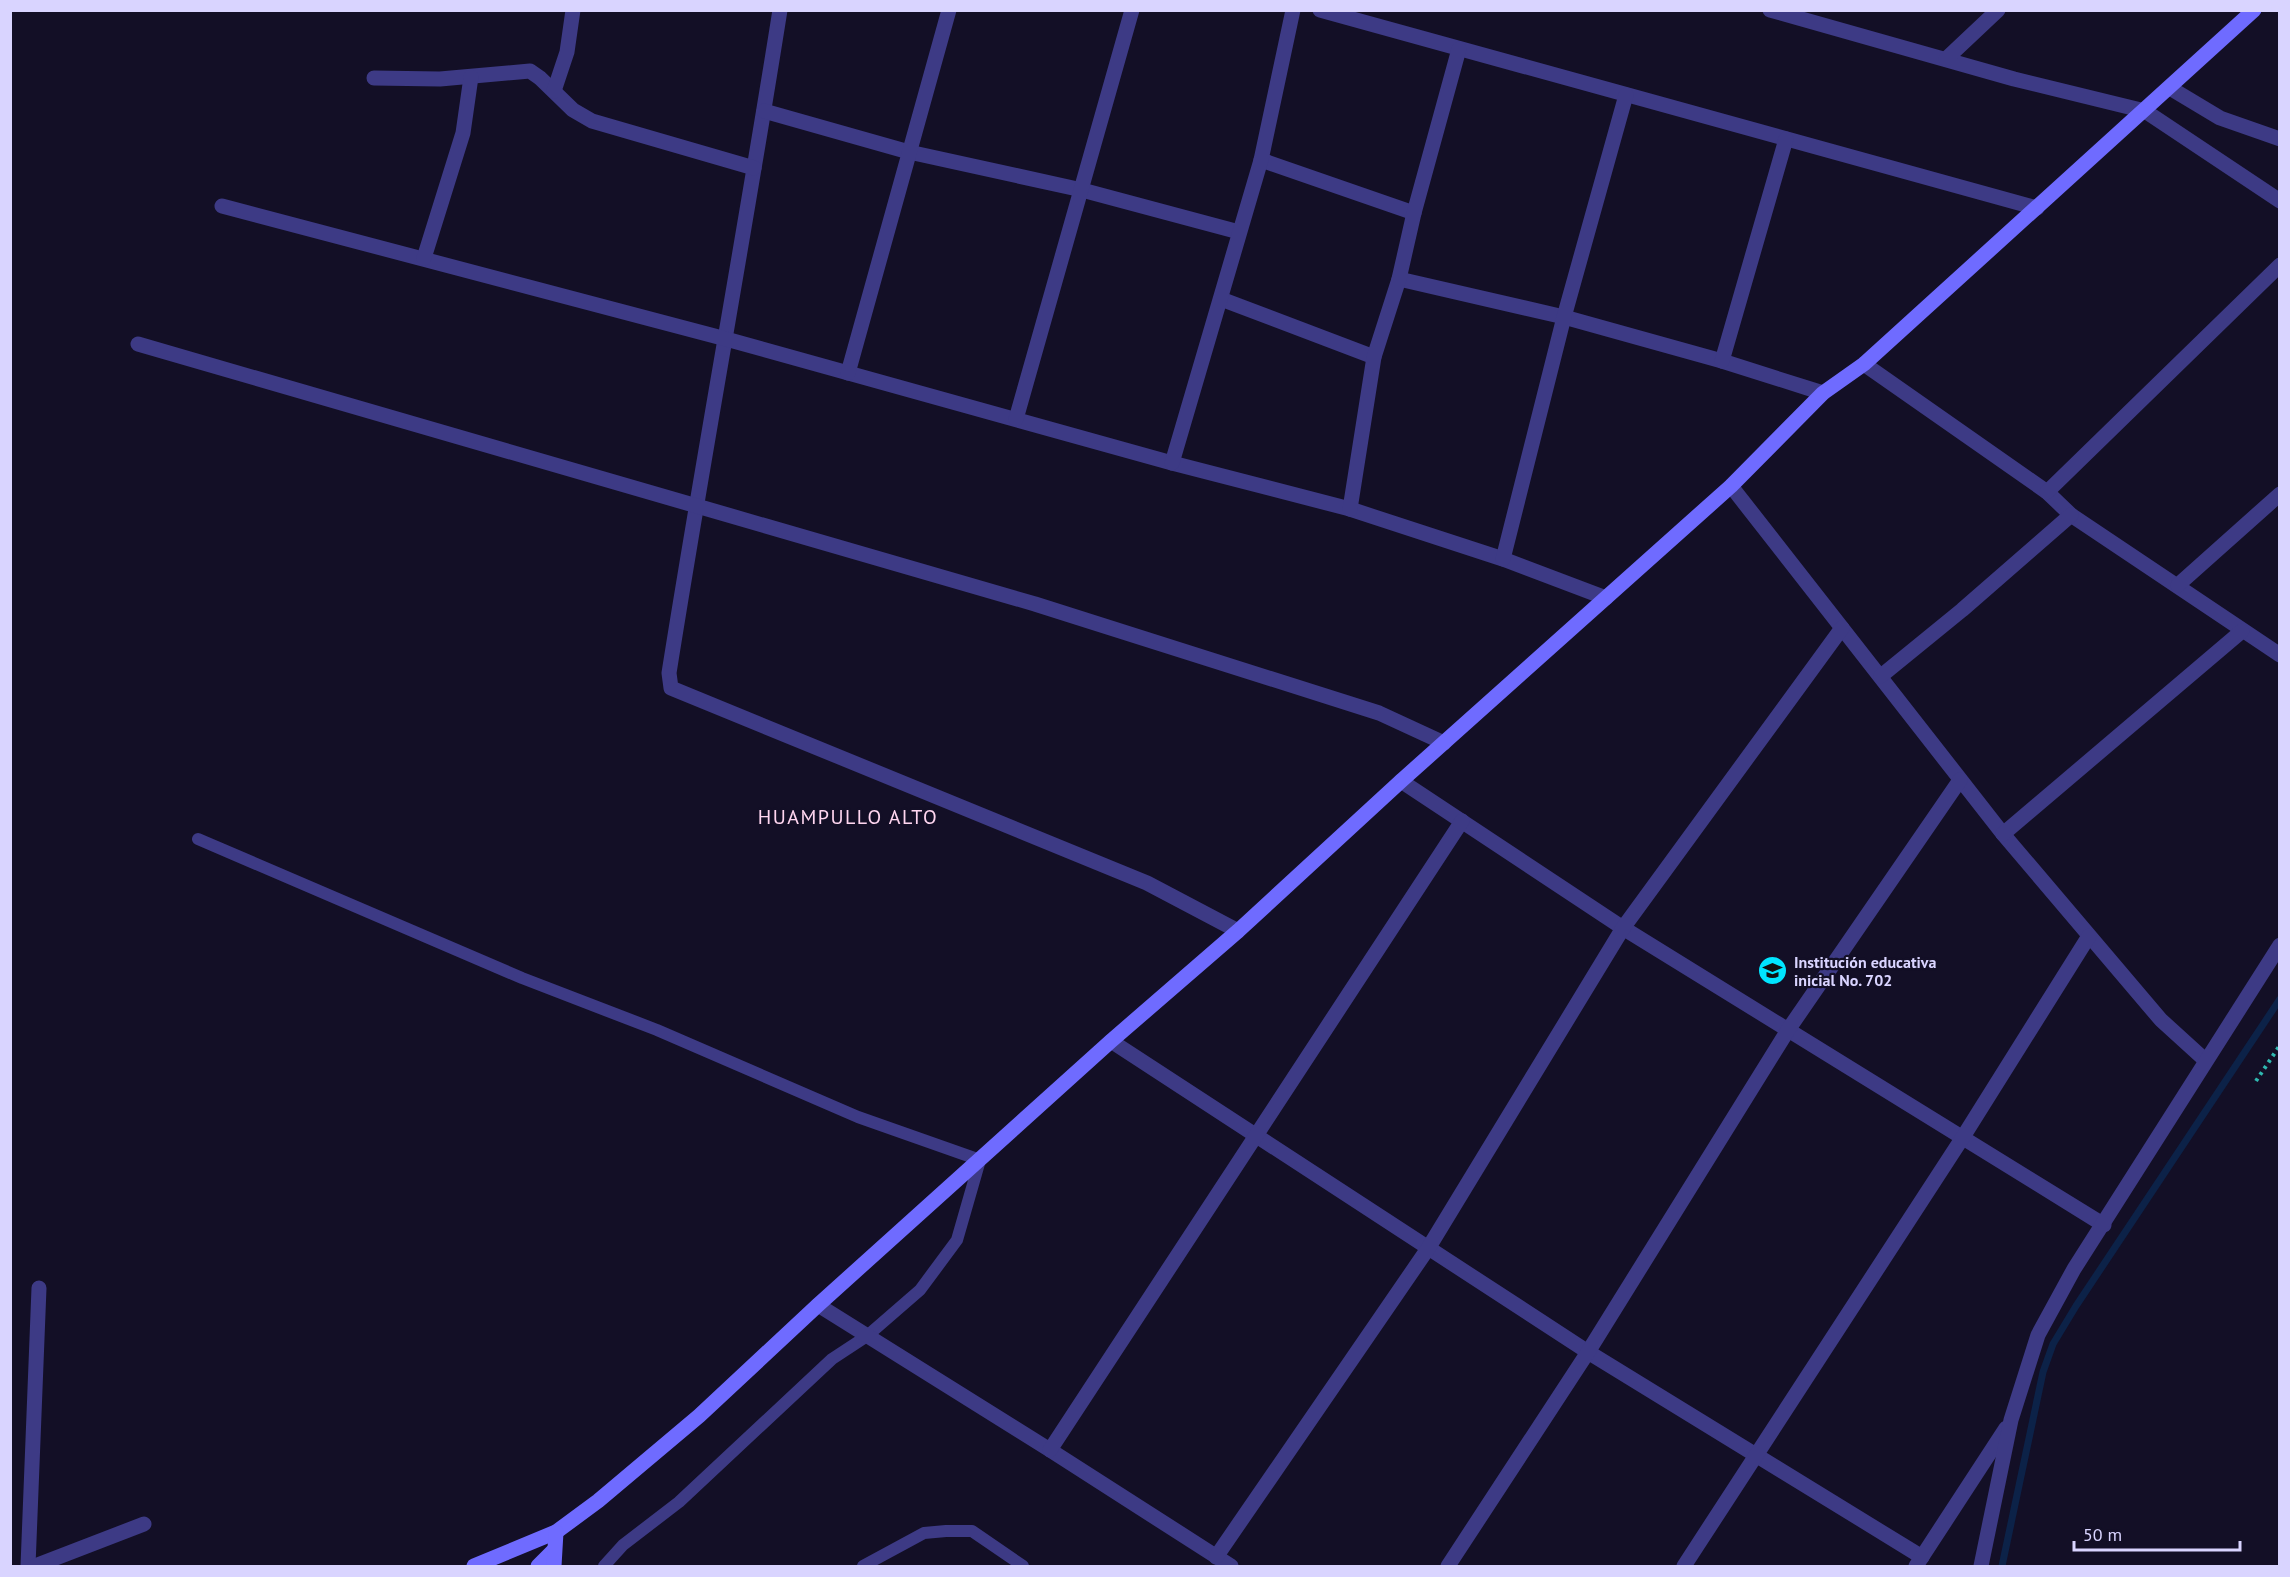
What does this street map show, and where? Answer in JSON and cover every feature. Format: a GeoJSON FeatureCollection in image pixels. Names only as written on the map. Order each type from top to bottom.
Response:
{"type":"FeatureCollection","features":[{"type":"Feature","properties":{"kind":"main road"},"geometry":{"type":"LineString","coordinates":[[474,1566],[556,1532],[598,1501],[699,1416],[818,1305],[1111,1041],[1238,931],[1401,781],[1731,486],[1823,393],[1864,364],[2254,10]]}},
{"type":"Feature","properties":{"kind":"main road"},"geometry":{"type":"LineString","coordinates":[[554,1566],[556,1532]]}},
{"type":"Feature","properties":{"kind":"main road"},"geometry":{"type":"LineString","coordinates":[[538,1566],[554,1550]]}},
{"type":"Feature","properties":{"kind":"street"},"geometry":{"type":"LineString","coordinates":[[554,91],[567,52],[573,10]]}},
{"type":"Feature","properties":{"kind":"street"},"geometry":{"type":"LineString","coordinates":[[780,10],[669,673],[672,690],[1147,882],[1238,931]]}},
{"type":"Feature","properties":{"kind":"street"},"geometry":{"type":"LineString","coordinates":[[848,373],[949,10]]}},
{"type":"Feature","properties":{"kind":"street"},"geometry":{"type":"LineString","coordinates":[[1017,419],[1132,10]]}},
{"type":"Feature","properties":{"kind":"street"},"geometry":{"type":"LineString","coordinates":[[1172,463],[1261,160],[1293,10]]}},
{"type":"Feature","properties":{"kind":"street"},"geometry":{"type":"LineString","coordinates":[[1320,10],[2037,208]]}},
{"type":"Feature","properties":{"kind":"street"},"geometry":{"type":"LineString","coordinates":[[1770,10],[1801,14],[1946,60],[2145,111],[2280,201]]}},
{"type":"Feature","properties":{"kind":"street"},"geometry":{"type":"LineString","coordinates":[[1946,60],[1998,10]]}},
{"type":"Feature","properties":{"kind":"street"},"geometry":{"type":"LineString","coordinates":[[1350,509],[1374,357],[1399,279],[1414,213],[1459,49]]}},
{"type":"Feature","properties":{"kind":"street"},"geometry":{"type":"LineString","coordinates":[[374,78],[440,79],[530,71],[573,110],[592,121],[754,168]]}},
{"type":"Feature","properties":{"kind":"street"},"geometry":{"type":"LineString","coordinates":[[423,258],[463,133],[471,77]]}},
{"type":"Feature","properties":{"kind":"street"},"geometry":{"type":"LineString","coordinates":[[2170,88],[2220,118],[2280,139]]}},
{"type":"Feature","properties":{"kind":"street"},"geometry":{"type":"LineString","coordinates":[[1503,560],[1564,318],[1626,95]]}},
{"type":"Feature","properties":{"kind":"street"},"geometry":{"type":"LineString","coordinates":[[764,111],[909,152],[1082,190],[1239,232]]}},
{"type":"Feature","properties":{"kind":"street"},"geometry":{"type":"LineString","coordinates":[[1722,361],[1786,139]]}},
{"type":"Feature","properties":{"kind":"street"},"geometry":{"type":"LineString","coordinates":[[1261,160],[1414,213]]}},
{"type":"Feature","properties":{"kind":"street"},"geometry":{"type":"LineString","coordinates":[[222,206],[726,339],[1172,463],[1350,509],[1503,560],[1606,598]]}},
{"type":"Feature","properties":{"kind":"street"},"geometry":{"type":"LineString","coordinates":[[2047,492],[2280,265]]}},
{"type":"Feature","properties":{"kind":"street"},"geometry":{"type":"LineString","coordinates":[[1399,279],[1564,318],[1722,361],[1823,393]]}},
{"type":"Feature","properties":{"kind":"street"},"geometry":{"type":"LineString","coordinates":[[1221,300],[1374,357]]}},
{"type":"Feature","properties":{"kind":"street"},"geometry":{"type":"LineString","coordinates":[[138,344],[1035,604],[1379,713],[1444,743]]}},
{"type":"Feature","properties":{"kind":"street"},"geometry":{"type":"LineString","coordinates":[[1864,364],[2047,492],[2071,515],[2280,655]]}},
{"type":"Feature","properties":{"kind":"street"},"geometry":{"type":"LineString","coordinates":[[1731,486],[2003,834],[2161,1020],[2205,1060]]}},
{"type":"Feature","properties":{"kind":"street"},"geometry":{"type":"LineString","coordinates":[[2178,585],[2280,494]]}},
{"type":"Feature","properties":{"kind":"street"},"geometry":{"type":"LineString","coordinates":[[1881,676],[1962,610],[2071,515]]}},
{"type":"Feature","properties":{"kind":"street"},"geometry":{"type":"LineString","coordinates":[[1216,1557],[1429,1247],[1623,928],[1842,628]]}},
{"type":"Feature","properties":{"kind":"street"},"geometry":{"type":"LineString","coordinates":[[2003,834],[2242,630]]}},
{"type":"Feature","properties":{"kind":"street"},"geometry":{"type":"LineString","coordinates":[[1448,1566],[1588,1352],[1788,1030],[1960,780]]}},
{"type":"Feature","properties":{"kind":"street"},"geometry":{"type":"LineString","coordinates":[[1401,781],[1623,928],[2104,1225]]}},
{"type":"Feature","properties":{"kind":"street"},"geometry":{"type":"LineString","coordinates":[[1050,1450],[1462,821]]}},
{"type":"Feature","properties":{"kind":"street"},"geometry":{"type":"LineString","coordinates":[[1684,1566],[1963,1137],[2089,936]]}},
{"type":"Feature","properties":{"kind":"street"},"geometry":{"type":"LineString","coordinates":[[1981,1566],[2011,1420],[2038,1335],[2060,1293],[2205,1060],[2280,945]]}},
{"type":"Feature","properties":{"kind":"street"},"geometry":{"type":"LineString","coordinates":[[1111,1041],[1588,1352],[1919,1562],[2011,1420]]}},
{"type":"Feature","properties":{"kind":"street"},"geometry":{"type":"LineString","coordinates":[[28,1566],[39,1288]]}},
{"type":"Feature","properties":{"kind":"street"},"geometry":{"type":"LineString","coordinates":[[818,1305],[1231,1566]]}},
{"type":"Feature","properties":{"kind":"street"},"geometry":{"type":"LineString","coordinates":[[35,1566],[144,1524]]}},
{"type":"Feature","properties":{"kind":"street"},"geometry":{"type":"LineString","coordinates":[[554,1550],[563,1566]]}},
{"type":"Feature","properties":{"kind":"lane"},"geometry":{"type":"LineString","coordinates":[[198,840],[522,978],[657,1030],[858,1117],[980,1160],[957,1240],[920,1290],[867,1336],[831,1359],[679,1502],[623,1545],[604,1566]]}},
{"type":"Feature","properties":{"kind":"lane"},"geometry":{"type":"LineString","coordinates":[[863,1566],[924,1533],[946,1531],[972,1531],[1023,1566]]}},
{"type":"Feature","properties":{"kind":"path"},"geometry":{"type":"LineString","coordinates":[[2256,1081],[2280,1045]]}},
{"type":"Feature","properties":{"kind":"waterway"},"geometry":{"type":"LineString","coordinates":[[2002,1566],[2043,1372],[2053,1344],[2280,999]]}},
{"type":"Feature","properties":{"kind":"place","name":"Institución educativa inicial No. 702"},"geometry":{"type":"Point","coordinates":[1773,971]}},
{"type":"Feature","properties":{"kind":"district","name":"HUAMPULLO ALTO"},"geometry":{"type":"Point","coordinates":[848,817]}}]}
